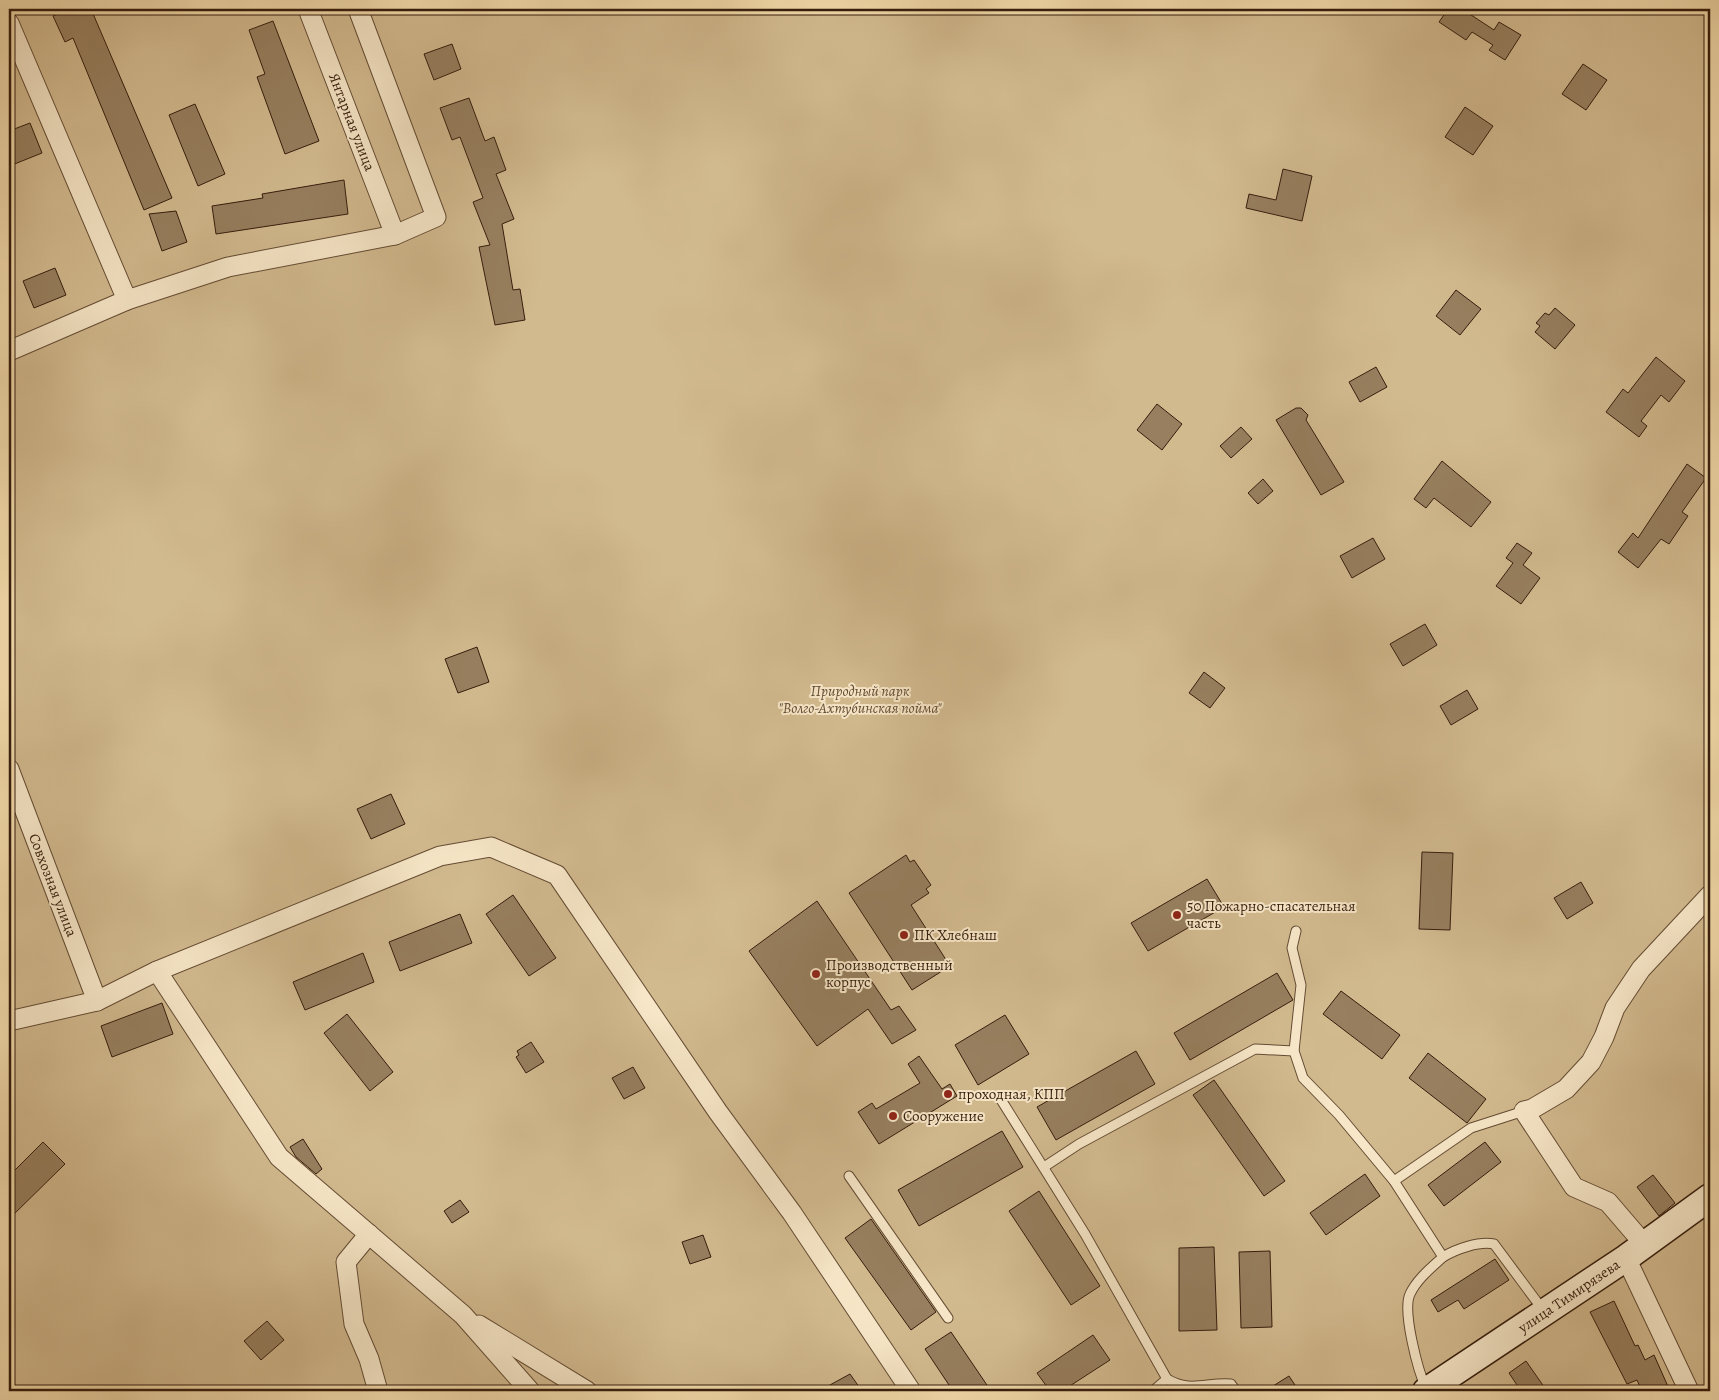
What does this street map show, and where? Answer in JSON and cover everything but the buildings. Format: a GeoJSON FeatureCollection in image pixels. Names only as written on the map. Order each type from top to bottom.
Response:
{"type":"FeatureCollection","features":[{"type":"Feature","properties":{"kind":"street","name":"Янтарная улица"},"geometry":{"type":"LineString","coordinates":[[308,9],[395,235]]}},
{"type":"Feature","properties":{"kind":"street"},"geometry":{"type":"LineString","coordinates":[[9,351],[127,300],[228,267],[395,235],[436,217],[358,9]]}},
{"type":"Feature","properties":{"kind":"street"},"geometry":{"type":"LineString","coordinates":[[9,23],[127,300]]}},
{"type":"Feature","properties":{"kind":"street","name":"Совхозная улица"},"geometry":{"type":"LineString","coordinates":[[9,769],[97,1001]]}},
{"type":"Feature","properties":{"kind":"street"},"geometry":{"type":"LineString","coordinates":[[11,1016],[97,1001],[157,971],[440,856],[491,847],[557,875],[718,1112],[797,1221],[911,1391]]}},
{"type":"Feature","properties":{"kind":"street"},"geometry":{"type":"LineString","coordinates":[[1690,1391],[1635,1251],[1608,1202],[1574,1187],[1524,1111],[1532,1109],[1566,1089],[1591,1062],[1604,1037],[1615,1008],[1641,969],[1710,895]]}},
{"type":"Feature","properties":{"kind":"street"},"geometry":{"type":"LineString","coordinates":[[157,971],[279,1157],[463,1315],[530,1391]]}},
{"type":"Feature","properties":{"kind":"street","name":"улица Тимирязева"},"geometry":{"type":"LineString","coordinates":[[1427,1391],[1635,1251],[1710,1197]]}},
{"type":"Feature","properties":{"kind":"street"},"geometry":{"type":"LineString","coordinates":[[369,1234],[346,1262],[354,1324],[369,1359],[378,1391]]}},
{"type":"Feature","properties":{"kind":"street"},"geometry":{"type":"LineString","coordinates":[[463,1315],[587,1391]]}},
{"type":"Feature","properties":{"kind":"lane"},"geometry":{"type":"LineString","coordinates":[[1296,931],[1292,948],[1301,985],[1294,1051],[1303,1078],[1339,1115],[1394,1181],[1443,1257]]}},
{"type":"Feature","properties":{"kind":"lane"},"geometry":{"type":"LineString","coordinates":[[1044,1167],[1087,1140],[1255,1048],[1294,1051]]}},
{"type":"Feature","properties":{"kind":"lane"},"geometry":{"type":"LineString","coordinates":[[1000,1098],[1090,1242],[1167,1380],[1180,1387],[1218,1383],[1231,1384],[1236,1391]]}},
{"type":"Feature","properties":{"kind":"lane"},"geometry":{"type":"LineString","coordinates":[[1394,1181],[1471,1128],[1524,1111]]}},
{"type":"Feature","properties":{"kind":"lane"},"geometry":{"type":"LineString","coordinates":[[849,1176],[948,1318]]}},
{"type":"Feature","properties":{"kind":"lane"},"geometry":{"type":"LineString","coordinates":[[1427,1391],[1418,1369],[1410,1333],[1408,1296],[1418,1280],[1443,1257],[1453,1251],[1486,1242],[1494,1244],[1545,1312]]}},
{"type":"Feature","properties":{"kind":"lane"},"geometry":{"type":"LineString","coordinates":[[1153,1391],[1167,1380]]}},
{"type":"Feature","properties":{"kind":"green space","name":"Природный парк \"Волго-Ахтубинская пойма\""},"geometry":{"type":"Polygon","coordinates":[[[9,9],[1710,9],[1710,1391],[9,1391],[9,9]]]}},
{"type":"Feature","properties":{"kind":"place","name":"50 Пожарно-спасательная часть"},"geometry":{"type":"Point","coordinates":[1177,915]}},
{"type":"Feature","properties":{"kind":"place","name":"ПК Хлебнаш"},"geometry":{"type":"Point","coordinates":[904,935]}},
{"type":"Feature","properties":{"kind":"place","name":"Производственный корпус"},"geometry":{"type":"Point","coordinates":[816,974]}},
{"type":"Feature","properties":{"kind":"place","name":"проходная, КПП"},"geometry":{"type":"Point","coordinates":[948,1094]}},
{"type":"Feature","properties":{"kind":"place","name":"Сооружение"},"geometry":{"type":"Point","coordinates":[893,1116]}}]}
